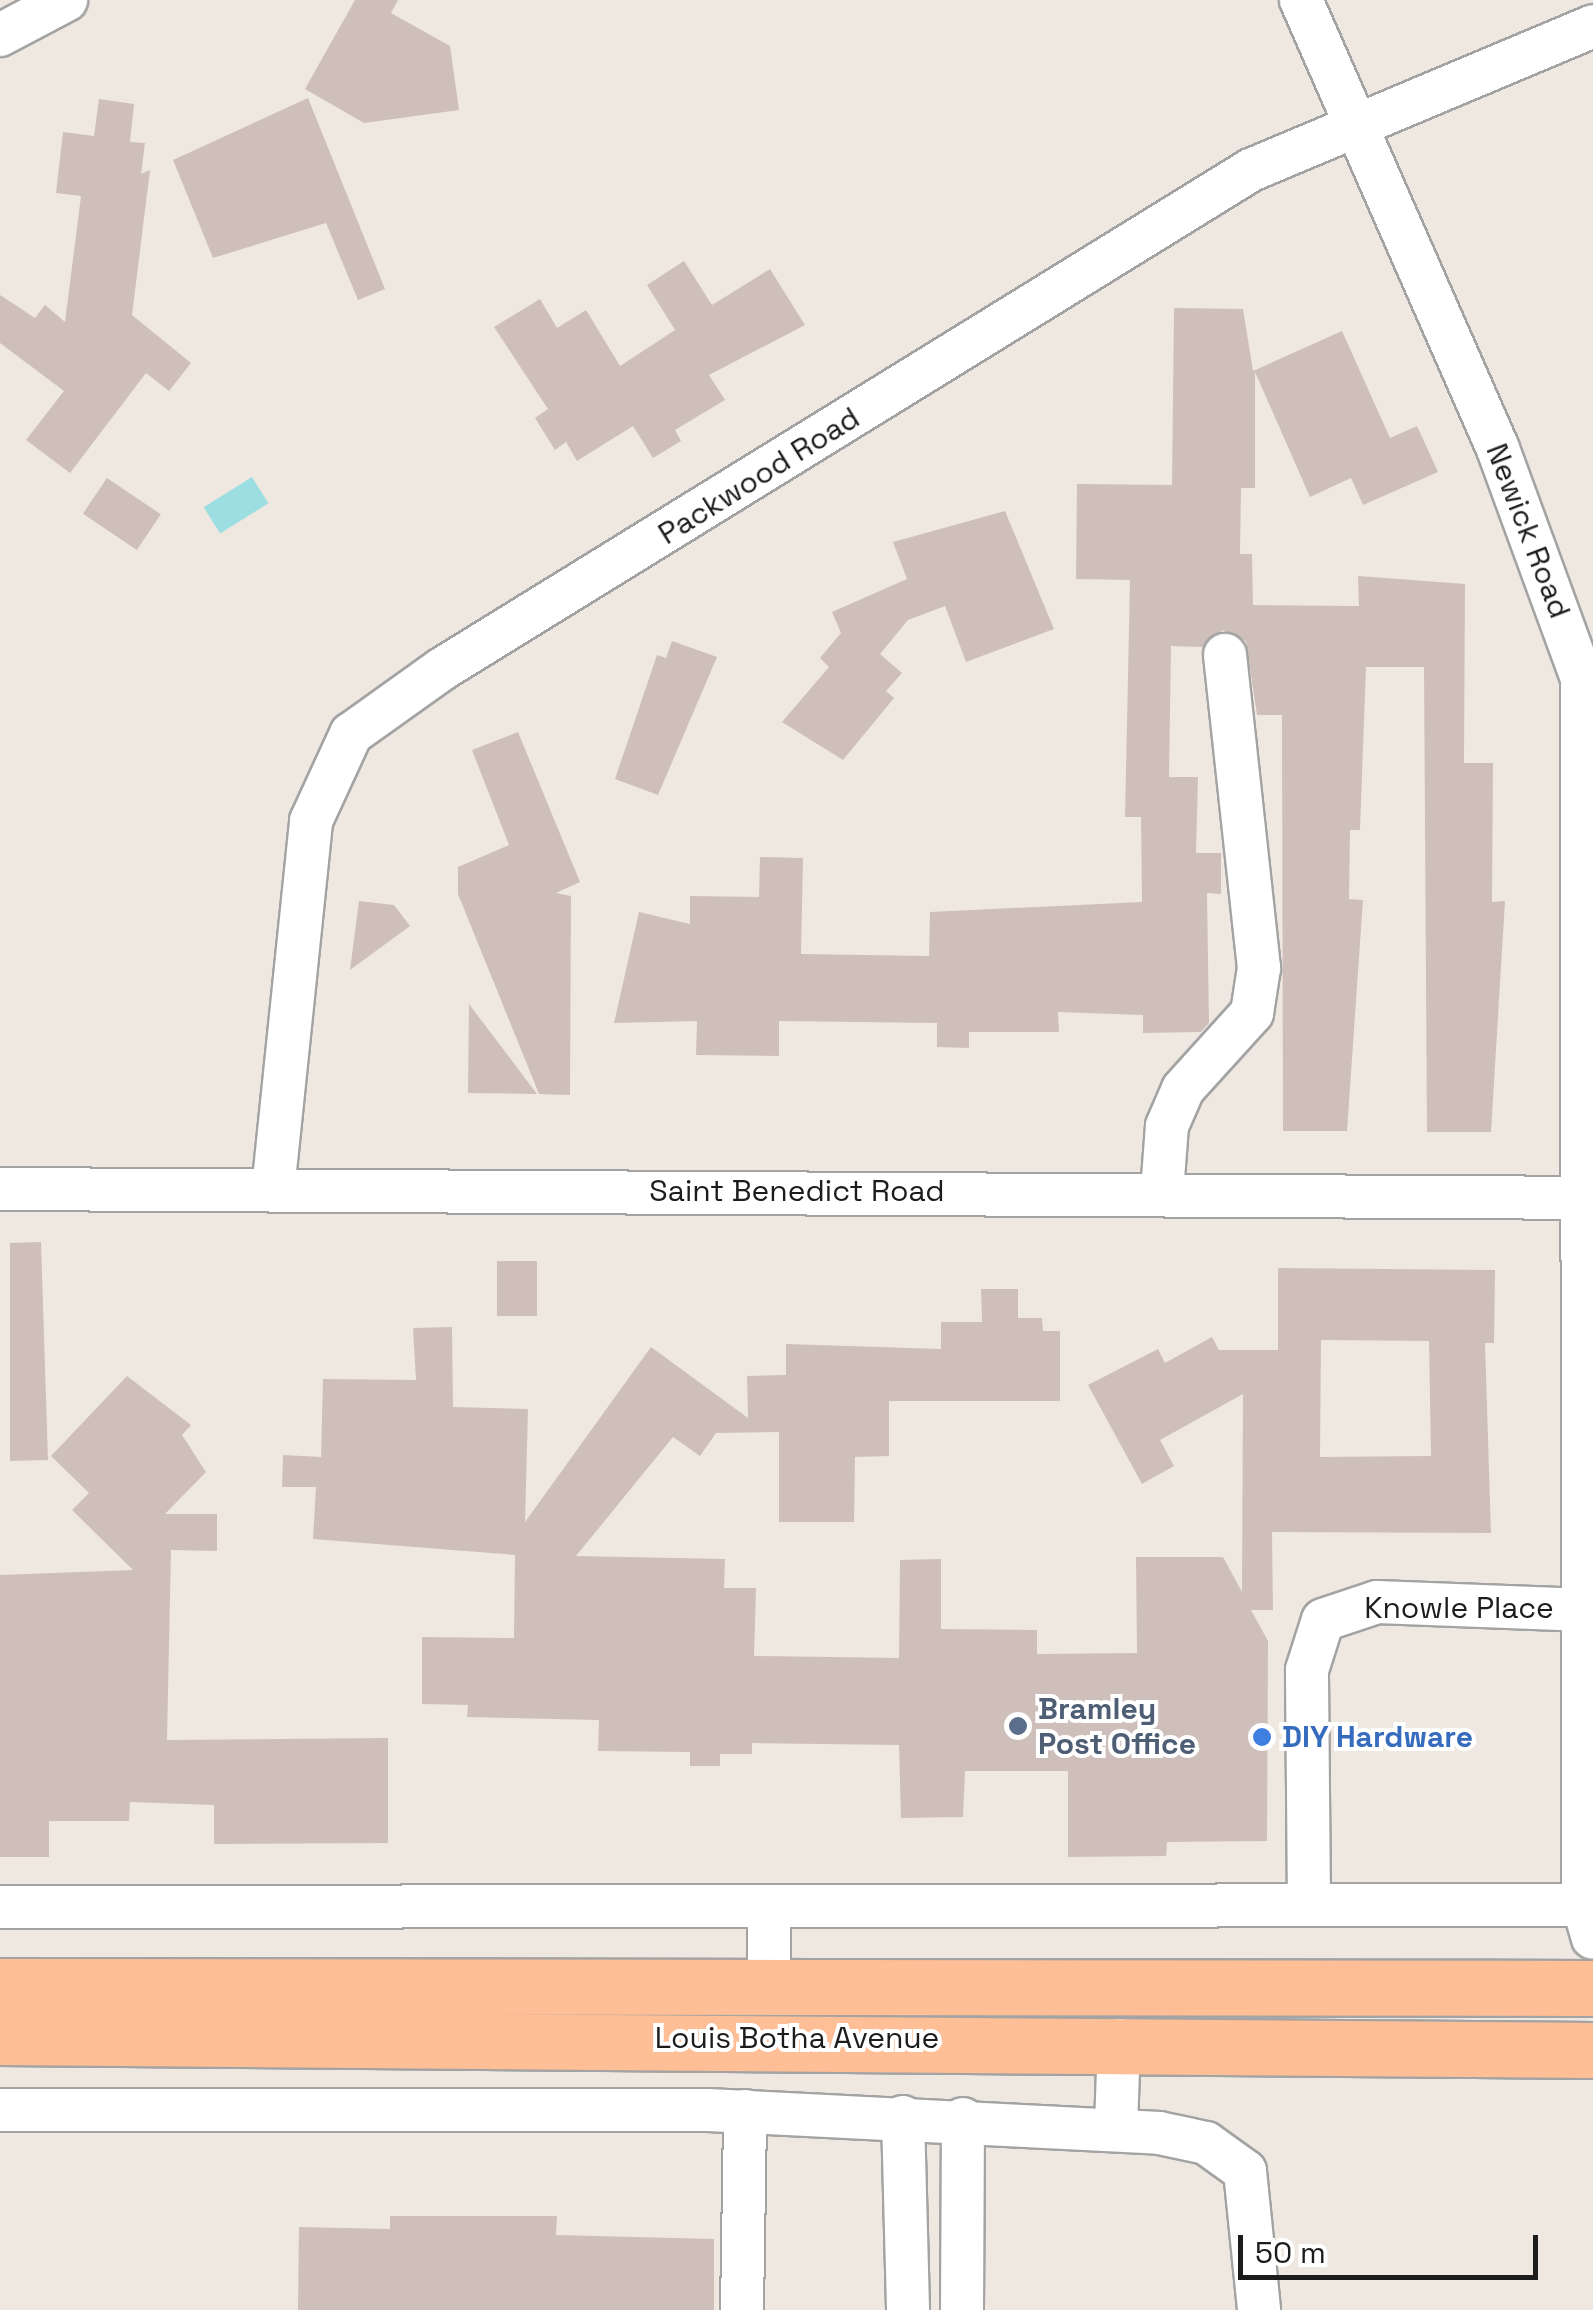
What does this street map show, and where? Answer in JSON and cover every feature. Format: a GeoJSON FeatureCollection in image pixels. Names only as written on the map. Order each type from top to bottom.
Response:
{"type":"FeatureCollection","features":[{"type":"Feature","properties":{"kind":"main road","name":"Louis Botha Avenue"},"geometry":{"type":"LineString","coordinates":[[0,1986],[1593,1988]]}},
{"type":"Feature","properties":{"kind":"main road","name":"Louis Botha Avenue"},"geometry":{"type":"LineString","coordinates":[[0,2037],[1120,2040],[1593,2050]]}},
{"type":"Feature","properties":{"kind":"street"},"geometry":{"type":"LineString","coordinates":[[9,20],[66,0]]}},
{"type":"Feature","properties":{"kind":"street","name":"Newick Road"},"geometry":{"type":"LineString","coordinates":[[1301,0],[1498,450],[1588,677],[1586,1610],[1590,1916]]}},
{"type":"Feature","properties":{"kind":"street","name":"Packwood Road"},"geometry":{"type":"LineString","coordinates":[[273,1190],[311,821],[351,734],[442,669],[1125,246],[1356,120],[1593,26]]}},
{"type":"Feature","properties":{"kind":"street"},"geometry":{"type":"LineString","coordinates":[[1162,1192],[1168,1126],[1183,1089],[1252,1013],[1259,968],[1225,655]]}},
{"type":"Feature","properties":{"kind":"street","name":"Saint Benedict Road"},"geometry":{"type":"LineString","coordinates":[[0,1189],[1162,1192],[1588,1198]]}},
{"type":"Feature","properties":{"kind":"street","name":"Knowle Place"},"geometry":{"type":"LineString","coordinates":[[1309,1904],[1308,1670],[1323,1620],[1376,1602],[1586,1610]]}},
{"type":"Feature","properties":{"kind":"street"},"geometry":{"type":"LineString","coordinates":[[0,1907],[770,1911],[1309,1904],[1590,1916]]}},
{"type":"Feature","properties":{"kind":"street"},"geometry":{"type":"LineString","coordinates":[[769,1988],[770,1911]]}},
{"type":"Feature","properties":{"kind":"street"},"geometry":{"type":"LineString","coordinates":[[710,2038],[726,2110],[742,2310]]}},
{"type":"Feature","properties":{"kind":"street"},"geometry":{"type":"LineString","coordinates":[[1116,2127],[1120,2040]]}},
{"type":"Feature","properties":{"kind":"street"},"geometry":{"type":"LineString","coordinates":[[0,2110],[726,2110],[1116,2127],[1206,2142],[1229,2152],[1250,2184],[1260,2310]]}},
{"type":"Feature","properties":{"kind":"street"},"geometry":{"type":"LineString","coordinates":[[903,2117],[908,2310]]}},
{"type":"Feature","properties":{"kind":"street"},"geometry":{"type":"LineString","coordinates":[[962,2119],[962,2310]]}},
{"type":"Feature","properties":{"kind":"water"},"geometry":{"type":"Polygon","coordinates":[[[252,477],[268,503],[220,533],[204,507],[252,477]]]}},
{"type":"Feature","properties":{"kind":"building"},"geometry":{"type":"Polygon","coordinates":[[[355,0],[398,0],[391,13],[450,46],[459,110],[364,123],[305,89],[355,0]]]}},
{"type":"Feature","properties":{"kind":"building"},"geometry":{"type":"Polygon","coordinates":[[[308,98],[385,289],[358,300],[326,223],[213,258],[173,160],[308,98]]]}},
{"type":"Feature","properties":{"kind":"building"},"geometry":{"type":"Polygon","coordinates":[[[99,99],[134,104],[130,142],[145,143],[141,174],[150,170],[132,315],[191,363],[169,391],[146,373],[70,473],[26,440],[64,391],[0,343],[0,295],[35,318],[45,305],[65,322],[81,196],[56,193],[63,132],[94,136],[99,99]]]}},
{"type":"Feature","properties":{"kind":"building"},"geometry":{"type":"Polygon","coordinates":[[[684,261],[712,305],[770,269],[805,325],[709,375],[725,400],[675,430],[681,441],[653,458],[633,426],[577,461],[566,442],[555,450],[535,418],[548,409],[494,327],[540,299],[557,328],[586,310],[620,366],[675,330],[647,285],[684,261]]]}},
{"type":"Feature","properties":{"kind":"building"},"geometry":{"type":"Polygon","coordinates":[[[1174,308],[1243,309],[1253,371],[1342,331],[1390,438],[1417,426],[1438,472],[1363,505],[1351,478],[1310,497],[1255,372],[1255,488],[1241,488],[1240,554],[1252,554],[1253,605],[1359,606],[1358,576],[1465,584],[1464,763],[1493,763],[1492,902],[1505,901],[1491,1132],[1427,1132],[1424,667],[1366,667],[1360,830],[1350,830],[1349,899],[1363,900],[1347,1131],[1283,1131],[1282,715],[1257,715],[1246,641],[1223,630],[1202,647],[1171,646],[1169,777],[1198,777],[1196,853],[1221,853],[1221,894],[1207,893],[1209,1023],[1201,1032],[1143,1033],[1143,1015],[1058,1012],[1059,1032],[969,1032],[969,1048],[937,1047],[937,1023],[779,1021],[779,1056],[696,1055],[697,1021],[614,1023],[639,912],[690,924],[690,896],[759,897],[760,857],[803,858],[801,954],[929,956],[930,912],[1142,902],[1141,817],[1125,817],[1130,580],[1076,579],[1077,484],[1172,485],[1174,308]]]}},
{"type":"Feature","properties":{"kind":"building"},"geometry":{"type":"Polygon","coordinates":[[[107,478],[161,514],[137,550],[83,514],[107,478]]]}},
{"type":"Feature","properties":{"kind":"building"},"geometry":{"type":"Polygon","coordinates":[[[1005,511],[1054,629],[966,662],[945,606],[908,620],[880,654],[902,673],[886,691],[894,698],[843,760],[782,722],[829,667],[820,658],[841,633],[832,612],[907,579],[893,542],[1005,511]]]}},
{"type":"Feature","properties":{"kind":"building"},"geometry":{"type":"Polygon","coordinates":[[[672,641],[717,657],[658,795],[615,779],[657,655],[666,658],[672,641]]]}},
{"type":"Feature","properties":{"kind":"building"},"geometry":{"type":"Polygon","coordinates":[[[518,732],[580,882],[556,893],[571,896],[570,1095],[539,1094],[458,894],[458,867],[509,845],[472,750],[518,732]]]}},
{"type":"Feature","properties":{"kind":"building"},"geometry":{"type":"Polygon","coordinates":[[[359,901],[394,905],[410,926],[350,970],[359,901]]]}},
{"type":"Feature","properties":{"kind":"building"},"geometry":{"type":"Polygon","coordinates":[[[469,1004],[537,1094],[468,1093],[469,1004]]]}},
{"type":"Feature","properties":{"kind":"building"},"geometry":{"type":"Polygon","coordinates":[[[41,1242],[48,1460],[10,1461],[10,1243],[41,1242]]]}},
{"type":"Feature","properties":{"kind":"building"},"geometry":{"type":"Polygon","coordinates":[[[497,1261],[537,1261],[537,1316],[497,1316],[497,1261]]]}},
{"type":"Feature","properties":{"kind":"building"},"geometry":{"type":"Polygon","coordinates":[[[1278,1268],[1495,1270],[1494,1343],[1485,1343],[1491,1533],[1272,1532],[1273,1610],[1251,1610],[1268,1641],[1267,1841],[1167,1842],[1166,1856],[1068,1857],[1068,1771],[965,1771],[963,1817],[901,1818],[899,1745],[752,1743],[752,1754],[720,1754],[720,1766],[690,1766],[690,1752],[598,1751],[599,1720],[467,1717],[468,1705],[422,1704],[422,1637],[514,1638],[515,1555],[313,1539],[316,1487],[282,1487],[283,1455],[321,1457],[323,1379],[416,1380],[413,1328],[452,1327],[453,1407],[528,1409],[525,1522],[651,1347],[748,1418],[747,1376],[786,1375],[786,1344],[941,1349],[941,1322],[982,1322],[981,1289],[1018,1289],[1018,1318],[1042,1318],[1043,1331],[1060,1331],[1060,1401],[889,1401],[889,1456],[855,1457],[854,1522],[779,1522],[779,1432],[716,1433],[700,1456],[673,1437],[576,1556],[725,1559],[724,1588],[756,1588],[754,1656],[899,1658],[900,1560],[941,1559],[941,1629],[1037,1630],[1037,1654],[1137,1653],[1136,1557],[1223,1557],[1242,1592],[1243,1394],[1160,1440],[1174,1466],[1142,1484],[1088,1385],[1158,1349],[1165,1363],[1212,1337],[1219,1350],[1278,1350],[1278,1268]],[[1321,1340],[1320,1457],[1431,1456],[1429,1341],[1321,1340]]]}},
{"type":"Feature","properties":{"kind":"building"},"geometry":{"type":"Polygon","coordinates":[[[127,1376],[191,1425],[182,1435],[206,1472],[165,1514],[217,1514],[217,1551],[171,1550],[167,1740],[388,1738],[388,1843],[214,1844],[214,1805],[130,1802],[129,1821],[49,1821],[49,1857],[0,1857],[0,1575],[133,1570],[72,1510],[89,1493],[51,1456],[127,1376]]]}},
{"type":"Feature","properties":{"kind":"building"},"geometry":{"type":"Polygon","coordinates":[[[390,2216],[557,2216],[556,2235],[714,2239],[714,2310],[298,2310],[299,2227],[390,2229],[390,2216]]]}},
{"type":"Feature","properties":{"kind":"place","name":"Bramley Post Office"},"geometry":{"type":"Point","coordinates":[1018,1726]}},
{"type":"Feature","properties":{"kind":"place","name":"DIY Hardware"},"geometry":{"type":"Point","coordinates":[1262,1737]}}]}
